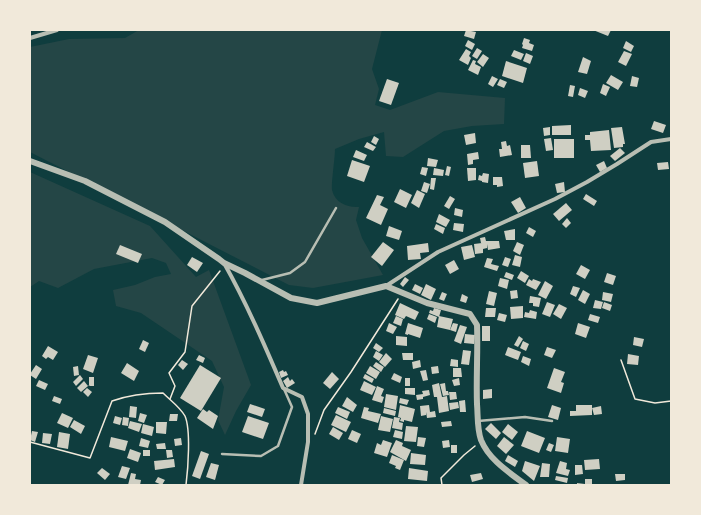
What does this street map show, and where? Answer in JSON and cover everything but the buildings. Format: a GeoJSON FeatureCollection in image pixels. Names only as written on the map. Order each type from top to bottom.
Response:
{"type":"FeatureCollection","features":[{"type":"Feature","properties":{"kind":"street"},"geometry":{"type":"LineString","coordinates":[[30,38],[57,30]]}},
{"type":"Feature","properties":{"kind":"street"},"geometry":{"type":"LineString","coordinates":[[30,161],[85,181],[165,222],[224,263],[291,298],[317,303],[386,286],[438,252],[555,199],[587,182],[651,142],[671,139]]}},
{"type":"Feature","properties":{"kind":"street"},"geometry":{"type":"LineString","coordinates":[[224,263],[260,334],[283,388],[302,397],[308,414],[308,442],[301,485]]}},
{"type":"Feature","properties":{"kind":"street"},"geometry":{"type":"LineString","coordinates":[[386,286],[427,303],[470,314],[477,325],[478,421],[482,441],[492,457],[501,466],[526,485]]}},
{"type":"Feature","properties":{"kind":"lane"},"geometry":{"type":"LineString","coordinates":[[260,281],[290,273],[305,262],[336,208]]}},
{"type":"Feature","properties":{"kind":"lane"},"geometry":{"type":"LineString","coordinates":[[222,454],[261,456],[278,446],[292,407],[283,388]]}},
{"type":"Feature","properties":{"kind":"lane"},"geometry":{"type":"LineString","coordinates":[[478,421],[525,417],[552,422]]}},
{"type":"Feature","properties":{"kind":"path"},"geometry":{"type":"LineString","coordinates":[[170,399],[175,386],[169,372],[185,352],[192,306],[224,263]]}},
{"type":"Feature","properties":{"kind":"path"},"geometry":{"type":"LineString","coordinates":[[308,442],[312,442],[324,410],[351,372],[402,293]]}},
{"type":"Feature","properties":{"kind":"path"},"geometry":{"type":"LineString","coordinates":[[621,360],[634,398],[655,403],[671,401]]}},
{"type":"Feature","properties":{"kind":"path"},"geometry":{"type":"LineString","coordinates":[[30,442],[90,458],[112,401],[126,396],[145,393],[163,393],[181,410],[186,417],[188,433],[188,472],[186,485]]}},
{"type":"Feature","properties":{"kind":"path"},"geometry":{"type":"LineString","coordinates":[[442,485],[441,478],[464,455],[482,441]]}},
{"type":"Feature","properties":{"kind":"shaded area"},"geometry":{"type":"Polygon","coordinates":[[[139,30],[382,30],[372,69],[379,89],[375,105],[390,110],[438,92],[505,98],[504,124],[472,126],[444,131],[403,157],[386,156],[384,132],[359,139],[335,149],[332,190],[336,198],[342,204],[351,207],[359,207],[356,220],[362,238],[383,275],[313,288],[289,285],[30,152],[30,47],[69,39],[125,38],[139,30]]]}},
{"type":"Feature","properties":{"kind":"shaded area"},"geometry":{"type":"Polygon","coordinates":[[[30,172],[150,226],[196,277],[209,270],[251,385],[236,411],[225,435],[218,420],[224,387],[212,361],[141,313],[116,306],[113,290],[135,285],[155,277],[171,274],[166,263],[152,258],[94,269],[58,288],[39,281],[30,287],[30,172]]]}}]}
